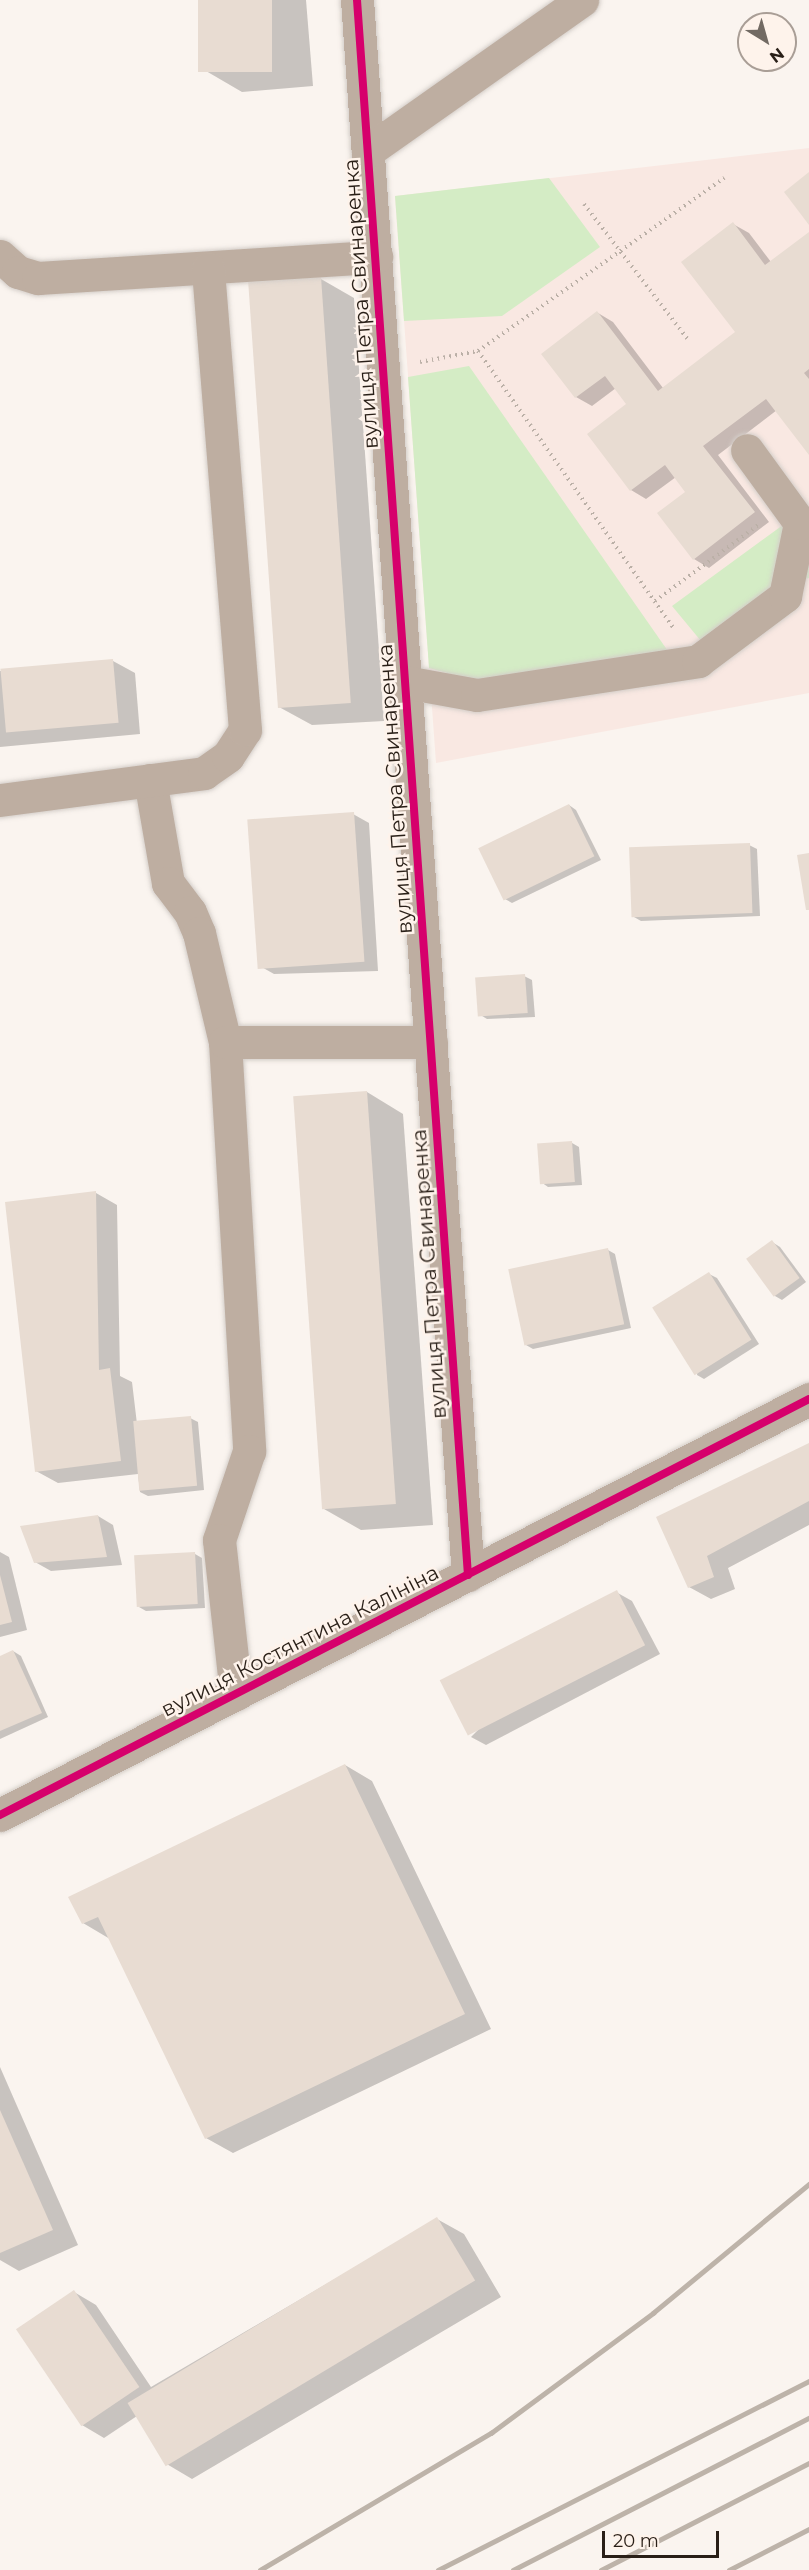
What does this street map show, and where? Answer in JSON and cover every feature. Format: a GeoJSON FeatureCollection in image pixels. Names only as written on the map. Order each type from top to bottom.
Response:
{"type":"FeatureCollection","features":[{"type":"Feature","properties":{"kind":"street","name":"вулиця Петра Свинаренка"},"geometry":{"type":"LineString","coordinates":[[357,0],[468,1575]]}},
{"type":"Feature","properties":{"kind":"street"},"geometry":{"type":"LineString","coordinates":[[368,151],[582,0]]}},
{"type":"Feature","properties":{"kind":"street"},"geometry":{"type":"LineString","coordinates":[[0,256],[18,272],[38,278],[376,257]]}},
{"type":"Feature","properties":{"kind":"street"},"geometry":{"type":"LineString","coordinates":[[0,800],[204,773],[228,756],[245,730],[208,268]]}},
{"type":"Feature","properties":{"kind":"street"},"geometry":{"type":"LineString","coordinates":[[405,682],[477,695],[698,661],[797,593],[800,523],[747,450]]}},
{"type":"Feature","properties":{"kind":"street"},"geometry":{"type":"LineString","coordinates":[[150,780],[168,883],[190,912],[199,933],[225,1042],[249,1451],[219,1540],[236,1694]]}},
{"type":"Feature","properties":{"kind":"street"},"geometry":{"type":"LineString","coordinates":[[225,1042],[431,1042]]}},
{"type":"Feature","properties":{"kind":"street","name":"вулиця Костянтина Калініна"},"geometry":{"type":"LineString","coordinates":[[0,1815],[809,1399]]}},
{"type":"Feature","properties":{"kind":"path"},"geometry":{"type":"LineString","coordinates":[[383,368],[478,351],[724,178]]}},
{"type":"Feature","properties":{"kind":"path"},"geometry":{"type":"LineString","coordinates":[[584,204],[689,341]]}},
{"type":"Feature","properties":{"kind":"path"},"geometry":{"type":"LineString","coordinates":[[478,351],[674,628]]}},
{"type":"Feature","properties":{"kind":"path"},"geometry":{"type":"LineString","coordinates":[[655,601],[764,520]]}},
{"type":"Feature","properties":{"kind":"shaded area"},"geometry":{"type":"Polygon","coordinates":[[[809,148],[809,693],[436,763],[395,196],[809,148]]]}},
{"type":"Feature","properties":{"kind":"green space"},"geometry":{"type":"Polygon","coordinates":[[[549,178],[600,247],[502,316],[404,321],[395,196],[549,178]]]}},
{"type":"Feature","properties":{"kind":"green space"},"geometry":{"type":"Polygon","coordinates":[[[469,366],[670,654],[479,682],[429,668],[408,377],[469,366]]]}},
{"type":"Feature","properties":{"kind":"green space"},"geometry":{"type":"Polygon","coordinates":[[[809,506],[809,578],[772,587],[701,641],[672,606],[809,506]]]}},
{"type":"Feature","properties":{"kind":"building"},"geometry":{"type":"Polygon","coordinates":[[[198,0],[272,0],[272,72],[198,72],[198,0]]]}},
{"type":"Feature","properties":{"kind":"building"},"geometry":{"type":"Polygon","coordinates":[[[809,172],[809,225],[784,192],[809,172]]]}},
{"type":"Feature","properties":{"kind":"building"},"geometry":{"type":"Polygon","coordinates":[[[733,222],[765,265],[809,232],[809,369],[804,373],[809,379],[809,455],[766,399],[703,446],[755,512],[693,560],[657,513],[685,492],[665,465],[630,491],[587,434],[626,404],[605,376],[575,398],[541,354],[597,311],[658,391],[735,332],[681,262],[733,222]]]}},
{"type":"Feature","properties":{"kind":"building"},"geometry":{"type":"Polygon","coordinates":[[[321,277],[351,703],[278,708],[248,282],[321,277]]]}},
{"type":"Feature","properties":{"kind":"building"},"geometry":{"type":"Polygon","coordinates":[[[113,659],[119,723],[6,733],[0,669],[113,659]]]}},
{"type":"Feature","properties":{"kind":"building"},"geometry":{"type":"Polygon","coordinates":[[[569,804],[594,856],[504,900],[478,848],[569,804]]]}},
{"type":"Feature","properties":{"kind":"building"},"geometry":{"type":"Polygon","coordinates":[[[354,812],[364,962],[258,969],[247,819],[354,812]]]}},
{"type":"Feature","properties":{"kind":"building"},"geometry":{"type":"Polygon","coordinates":[[[750,843],[752,913],[632,917],[629,847],[750,843]]]}},
{"type":"Feature","properties":{"kind":"building"},"geometry":{"type":"Polygon","coordinates":[[[809,853],[809,910],[806,910],[797,855],[809,853]]]}},
{"type":"Feature","properties":{"kind":"building"},"geometry":{"type":"Polygon","coordinates":[[[525,974],[528,1013],[478,1016],[475,977],[525,974]]]}},
{"type":"Feature","properties":{"kind":"building"},"geometry":{"type":"Polygon","coordinates":[[[367,1091],[396,1504],[322,1509],[293,1096],[367,1091]]]}},
{"type":"Feature","properties":{"kind":"building"},"geometry":{"type":"Polygon","coordinates":[[[572,1141],[575,1182],[540,1184],[537,1143],[572,1141]]]}},
{"type":"Feature","properties":{"kind":"building"},"geometry":{"type":"Polygon","coordinates":[[[96,1191],[99,1370],[110,1368],[121,1461],[35,1472],[5,1202],[96,1191]]]}},
{"type":"Feature","properties":{"kind":"building"},"geometry":{"type":"Polygon","coordinates":[[[772,1240],[800,1278],[774,1297],[746,1259],[772,1240]]]}},
{"type":"Feature","properties":{"kind":"building"},"geometry":{"type":"Polygon","coordinates":[[[608,1248],[624,1324],[524,1346],[508,1269],[608,1248]]]}},
{"type":"Feature","properties":{"kind":"building"},"geometry":{"type":"Polygon","coordinates":[[[709,1272],[751,1340],[695,1375],[652,1308],[709,1272]]]}},
{"type":"Feature","properties":{"kind":"building"},"geometry":{"type":"Polygon","coordinates":[[[191,1416],[197,1486],[139,1491],[133,1421],[191,1416]]]}},
{"type":"Feature","properties":{"kind":"building"},"geometry":{"type":"Polygon","coordinates":[[[809,1443],[809,1501],[707,1556],[714,1577],[688,1588],[656,1517],[809,1443]]]}},
{"type":"Feature","properties":{"kind":"building"},"geometry":{"type":"Polygon","coordinates":[[[98,1515],[107,1557],[34,1563],[20,1526],[98,1515]]]}},
{"type":"Feature","properties":{"kind":"building"},"geometry":{"type":"Polygon","coordinates":[[[195,1552],[198,1604],[137,1607],[134,1555],[195,1552]]]}},
{"type":"Feature","properties":{"kind":"building"},"geometry":{"type":"Polygon","coordinates":[[[0,1575],[12,1622],[0,1625],[0,1575]]]}},
{"type":"Feature","properties":{"kind":"building"},"geometry":{"type":"Polygon","coordinates":[[[617,1590],[645,1645],[468,1736],[440,1680],[617,1590]]]}},
{"type":"Feature","properties":{"kind":"building"},"geometry":{"type":"Polygon","coordinates":[[[13,1650],[42,1713],[0,1731],[0,1656],[13,1650]]]}},
{"type":"Feature","properties":{"kind":"building"},"geometry":{"type":"Polygon","coordinates":[[[345,1764],[465,2014],[205,2139],[98,1917],[82,1924],[68,1897],[345,1764]]]}},
{"type":"Feature","properties":{"kind":"building"},"geometry":{"type":"Polygon","coordinates":[[[0,2110],[53,2230],[0,2253],[0,2110]]]}},
{"type":"Feature","properties":{"kind":"building"},"geometry":{"type":"Polygon","coordinates":[[[437,2217],[475,2280],[166,2466],[128,2403],[437,2217]]]}},
{"type":"Feature","properties":{"kind":"building"},"geometry":{"type":"Polygon","coordinates":[[[74,2290],[139,2387],[81,2426],[16,2329],[74,2290]]]}},
{"type":"Feature","properties":{"kind":"railway"},"geometry":{"type":"LineString","coordinates":[[260,2570],[491,2433],[653,2313],[809,2184]]}},
{"type":"Feature","properties":{"kind":"railway"},"geometry":{"type":"LineString","coordinates":[[438,2570],[809,2381]]}},
{"type":"Feature","properties":{"kind":"railway"},"geometry":{"type":"LineString","coordinates":[[513,2570],[809,2418]]}},
{"type":"Feature","properties":{"kind":"railway"},"geometry":{"type":"LineString","coordinates":[[601,2570],[809,2463]]}},
{"type":"Feature","properties":{"kind":"railway"},"geometry":{"type":"LineString","coordinates":[[729,2570],[809,2529]]}},
{"type":"Feature","properties":{"kind":"cycle path"},"geometry":{"type":"LineString","coordinates":[[357,0],[468,1575]]}},
{"type":"Feature","properties":{"kind":"cycle path"},"geometry":{"type":"LineString","coordinates":[[0,1815],[809,1399]]}}]}
